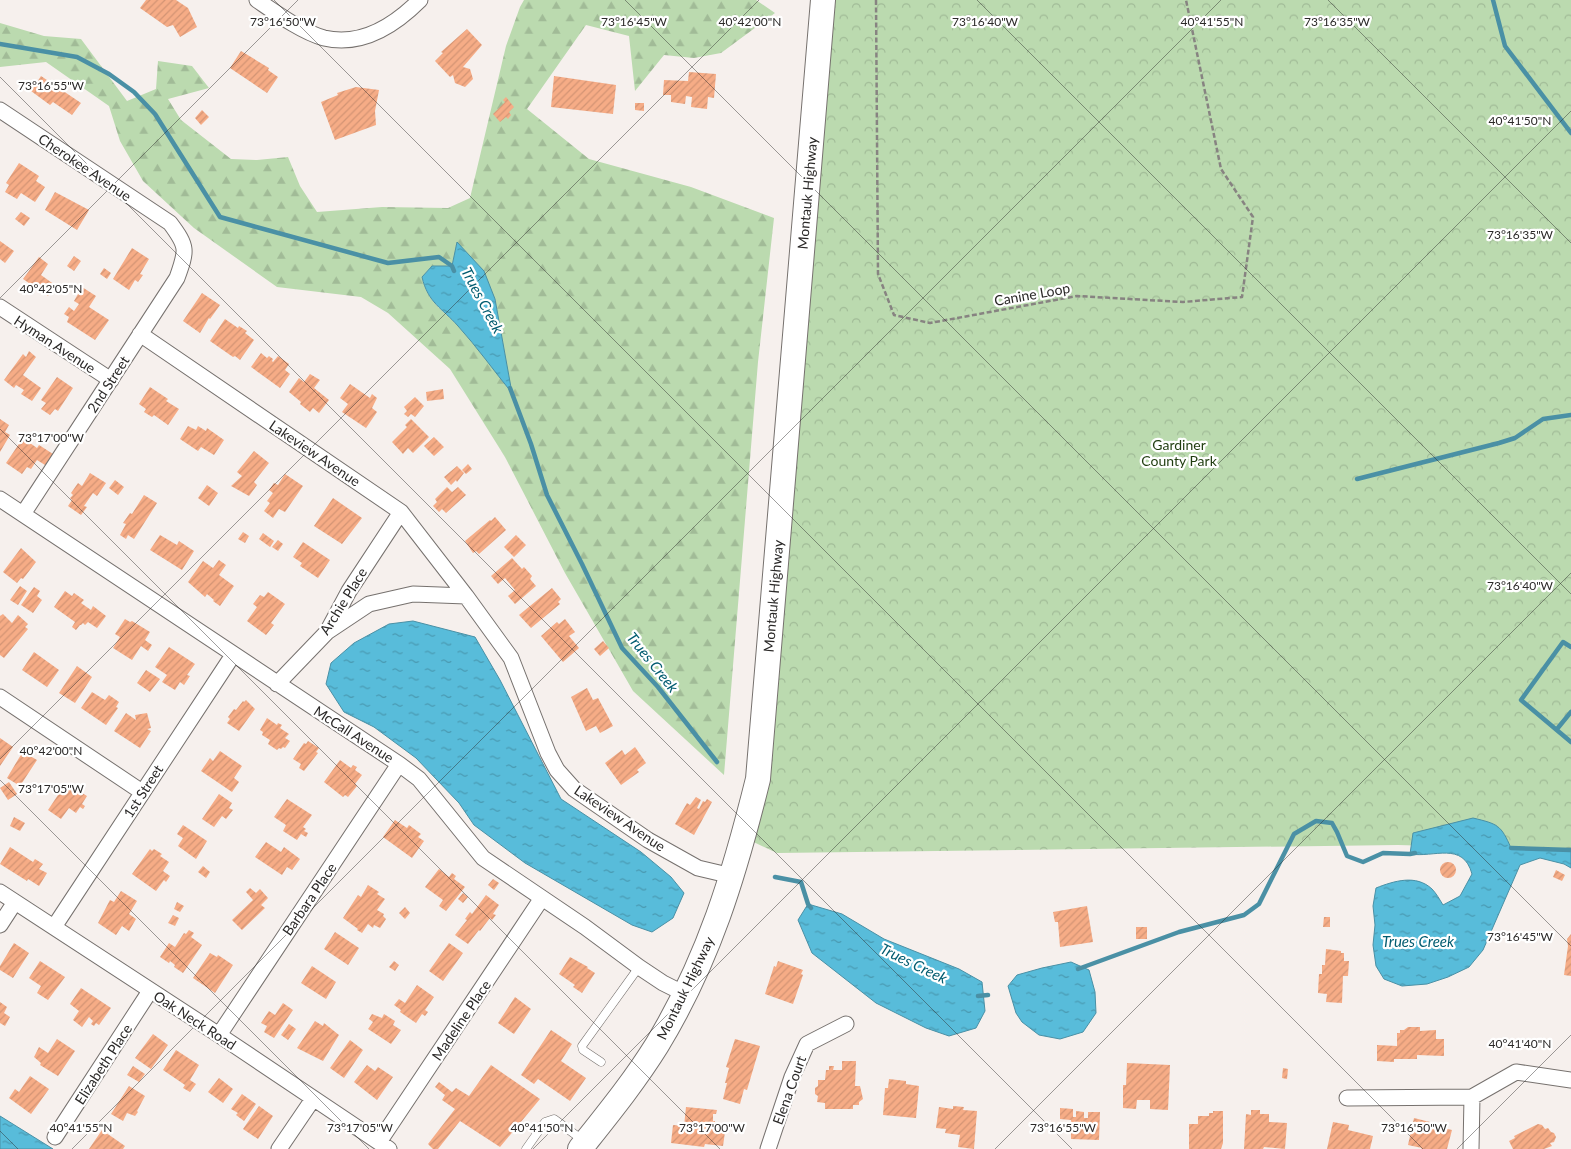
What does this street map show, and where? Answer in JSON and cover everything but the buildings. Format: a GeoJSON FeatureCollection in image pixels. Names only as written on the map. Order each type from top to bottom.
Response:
{"type":"FeatureCollection","features":[{"type":"Feature","properties":{"kind":"main road","name":"Montauk Highway"},"geometry":{"type":"LineString","coordinates":[[583,1146],[644,1064],[685,994],[715,927],[732,876],[758,779],[823,0]]}},
{"type":"Feature","properties":{"kind":"street"},"geometry":{"type":"LineString","coordinates":[[257,0],[289,22],[324,38],[354,40],[381,30],[402,18],[420,0]]}},
{"type":"Feature","properties":{"kind":"street","name":"Cherokee Avenue"},"geometry":{"type":"LineString","coordinates":[[0,110],[170,223]]}},
{"type":"Feature","properties":{"kind":"street","name":"2nd Street"},"geometry":{"type":"LineString","coordinates":[[23,514],[178,278],[185,257],[182,240],[170,223]]}},
{"type":"Feature","properties":{"kind":"street","name":"Hyman Avenue"},"geometry":{"type":"LineString","coordinates":[[0,307],[111,380]]}},
{"type":"Feature","properties":{"kind":"street","name":"Lakeview Avenue"},"geometry":{"type":"LineString","coordinates":[[140,334],[401,512],[511,658],[548,753],[557,770],[574,789],[648,840],[698,868],[732,876]]}},
{"type":"Feature","properties":{"kind":"street","name":"McCall Avenue"},"geometry":{"type":"LineString","coordinates":[[0,499],[399,764],[418,779],[483,858],[639,967],[663,983],[685,994]]}},
{"type":"Feature","properties":{"kind":"street","name":"Archie Place"},"geometry":{"type":"LineString","coordinates":[[277,684],[327,632],[349,591],[401,512]]}},
{"type":"Feature","properties":{"kind":"street"},"geometry":{"type":"LineString","coordinates":[[327,632],[369,604],[413,594],[466,596]]}},
{"type":"Feature","properties":{"kind":"street","name":"1st Street"},"geometry":{"type":"LineString","coordinates":[[54,927],[233,655]]}},
{"type":"Feature","properties":{"kind":"street"},"geometry":{"type":"LineString","coordinates":[[0,696],[142,792]]}},
{"type":"Feature","properties":{"kind":"street","name":"Barbara Place"},"geometry":{"type":"LineString","coordinates":[[219,1035],[399,764]]}},
{"type":"Feature","properties":{"kind":"street","name":"Oak Neck Road"},"geometry":{"type":"LineString","coordinates":[[0,892],[219,1035],[384,1146]]}},
{"type":"Feature","properties":{"kind":"street","name":"Madeline Place"},"geometry":{"type":"LineString","coordinates":[[384,1146],[542,898]]}},
{"type":"Feature","properties":{"kind":"street"},"geometry":{"type":"LineString","coordinates":[[0,925],[15,902]]}},
{"type":"Feature","properties":{"kind":"street","name":"Elizabeth Place"},"geometry":{"type":"LineString","coordinates":[[55,1137],[150,991]]}},
{"type":"Feature","properties":{"kind":"street","name":"Elena Court"},"geometry":{"type":"LineString","coordinates":[[768,1149],[792,1077],[807,1044],[846,1024]]}},
{"type":"Feature","properties":{"kind":"street"},"geometry":{"type":"LineString","coordinates":[[1347,1098],[1472,1097],[1516,1072],[1571,1080]]}},
{"type":"Feature","properties":{"kind":"street"},"geometry":{"type":"LineString","coordinates":[[1471,1149],[1472,1097]]}},
{"type":"Feature","properties":{"kind":"street"},"geometry":{"type":"LineString","coordinates":[[279,1149],[313,1099]]}},
{"type":"Feature","properties":{"kind":"lane"},"geometry":{"type":"LineString","coordinates":[[601,1062],[583,1050],[582,1046],[639,967]]}},
{"type":"Feature","properties":{"kind":"lane"},"geometry":{"type":"LineString","coordinates":[[526,1149],[545,1122],[554,1119],[583,1146]]}},
{"type":"Feature","properties":{"kind":"path","name":"Canine Loop"},"geometry":{"type":"LineString","coordinates":[[876,0],[878,274],[894,315],[930,323],[1077,296],[1184,302],[1242,297],[1253,217],[1221,169],[1186,0]]}},
{"type":"Feature","properties":{"kind":"green space"},"geometry":{"type":"Polygon","coordinates":[[[524,0],[756,0],[775,13],[721,53],[694,58],[664,55],[635,91],[629,36],[586,25],[527,109],[589,159],[691,187],[774,218],[758,362],[724,775],[633,691],[565,573],[505,457],[450,369],[388,313],[361,297],[277,287],[194,228],[143,181],[120,141],[109,106],[46,62],[0,67],[0,23],[44,36],[81,39],[127,101],[156,89],[158,61],[192,66],[209,88],[168,99],[181,120],[231,159],[257,160],[288,157],[300,186],[317,212],[382,207],[448,208],[470,198],[506,46],[524,0]],[[457,243],[452,266],[432,266],[422,277],[432,299],[472,342],[511,392],[495,299],[457,243]]]}},
{"type":"Feature","properties":{"kind":"green space","name":"Gardiner County Park"},"geometry":{"type":"Polygon","coordinates":[[[823,0],[1571,0],[1571,850],[1398,845],[777,853],[743,837],[823,0]]]}},
{"type":"Feature","properties":{"kind":"water"},"geometry":{"type":"Polygon","coordinates":[[[457,242],[484,271],[495,299],[512,393],[465,334],[436,304],[425,286],[422,277],[432,266],[452,266],[457,242]]]}},
{"type":"Feature","properties":{"kind":"water"},"geometry":{"type":"Polygon","coordinates":[[[413,621],[475,637],[500,680],[561,799],[641,852],[671,877],[684,893],[673,918],[652,932],[632,925],[525,863],[474,825],[459,803],[416,758],[374,727],[344,712],[326,684],[331,663],[354,643],[389,624],[413,621]]]}},
{"type":"Feature","properties":{"kind":"water","name":"Trues Creek"},"geometry":{"type":"Polygon","coordinates":[[[1473,818],[1498,827],[1511,848],[1571,850],[1571,868],[1564,864],[1540,858],[1520,865],[1483,950],[1469,967],[1427,984],[1402,986],[1384,979],[1376,966],[1373,945],[1375,925],[1373,906],[1376,888],[1397,881],[1412,880],[1426,884],[1432,889],[1443,905],[1460,896],[1472,874],[1468,864],[1455,854],[1410,854],[1413,833],[1473,818]]]}},
{"type":"Feature","properties":{"kind":"water"},"geometry":{"type":"Polygon","coordinates":[[[808,904],[842,914],[884,939],[959,969],[982,982],[985,1011],[976,1028],[949,1036],[926,1028],[876,1003],[812,953],[798,920],[808,904]]]}},
{"type":"Feature","properties":{"kind":"water"},"geometry":{"type":"Polygon","coordinates":[[[1071,962],[1089,970],[1095,992],[1096,1013],[1083,1032],[1060,1039],[1039,1035],[1022,1022],[1016,1013],[1008,986],[1017,975],[1071,962]]]}},
{"type":"Feature","properties":{"kind":"water"},"geometry":{"type":"Polygon","coordinates":[[[0,1116],[53,1149],[0,1149],[0,1116]]]}},
{"type":"Feature","properties":{"kind":"waterway"},"geometry":{"type":"LineString","coordinates":[[1493,0],[1505,46],[1571,133]]}},
{"type":"Feature","properties":{"kind":"waterway","name":"Trues Creek"},"geometry":{"type":"LineString","coordinates":[[0,44],[77,57],[109,74],[134,92],[155,114],[220,217],[388,263],[439,257],[452,266],[454,271]]}},
{"type":"Feature","properties":{"kind":"waterway","name":"Trues Creek"},"geometry":{"type":"LineString","coordinates":[[510,388],[531,444],[547,495],[622,648],[658,687],[717,762]]}},
{"type":"Feature","properties":{"kind":"waterway"},"geometry":{"type":"LineString","coordinates":[[1357,479],[1499,443],[1515,438],[1543,419],[1571,415]]}},
{"type":"Feature","properties":{"kind":"waterway"},"geometry":{"type":"LineString","coordinates":[[1571,647],[1563,642],[1521,700],[1571,742]]}},
{"type":"Feature","properties":{"kind":"waterway"},"geometry":{"type":"LineString","coordinates":[[1557,729],[1571,712]]}},
{"type":"Feature","properties":{"kind":"waterway","name":"Trues Creek"},"geometry":{"type":"LineString","coordinates":[[1078,969],[1179,932],[1244,915],[1259,904],[1294,834],[1316,821],[1332,823],[1347,856],[1363,862],[1383,853],[1415,853]]}},
{"type":"Feature","properties":{"kind":"waterway","name":"Trues Creek"},"geometry":{"type":"LineString","coordinates":[[1511,848],[1571,850]]}},
{"type":"Feature","properties":{"kind":"waterway","name":"Trues Creek"},"geometry":{"type":"LineString","coordinates":[[775,877],[801,882],[811,908]]}},
{"type":"Feature","properties":{"kind":"waterway","name":"Trues Creek"},"geometry":{"type":"LineString","coordinates":[[978,996],[988,995]]}}]}
